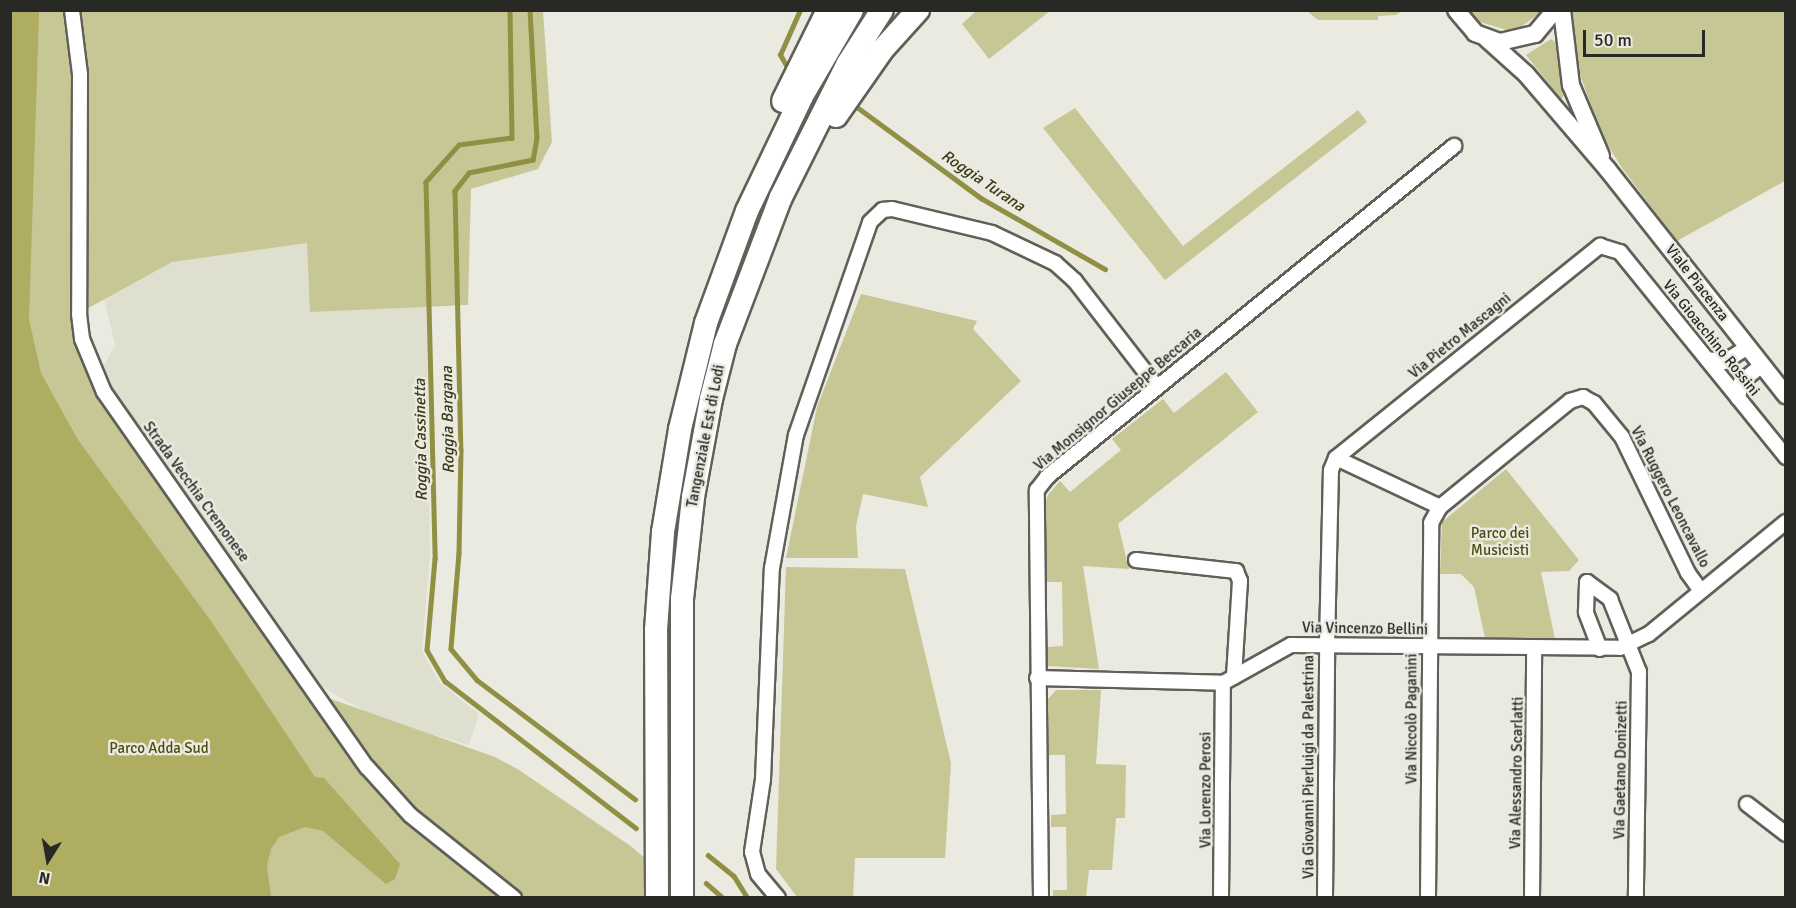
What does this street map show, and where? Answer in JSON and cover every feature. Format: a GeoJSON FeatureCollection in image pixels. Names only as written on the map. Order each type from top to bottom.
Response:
{"type":"FeatureCollection","features":[{"type":"Feature","properties":{"kind":"highway"},"geometry":{"type":"LineString","coordinates":[[747,211],[747,177],[828,10]]}},
{"type":"Feature","properties":{"kind":"highway","name":"Tangenziale Est di Lodi"},"geometry":{"type":"LineString","coordinates":[[657,897],[656,630],[670,478],[706,323],[747,211],[802,96],[852,10]]}},
{"type":"Feature","properties":{"kind":"highway","name":"Tangenziale Est di Lodi"},"geometry":{"type":"LineString","coordinates":[[682,897],[682,599],[693,497],[725,344],[780,199],[847,65],[882,10]]}},
{"type":"Feature","properties":{"kind":"highway"},"geometry":{"type":"LineString","coordinates":[[780,199],[804,173],[843,104],[875,59],[918,10]]}},
{"type":"Feature","properties":{"kind":"street","name":"Strada Vecchia Cremonese"},"geometry":{"type":"LineString","coordinates":[[72,10],[80,74],[78,291],[82,339],[104,392],[367,767],[410,815],[514,897]]}},
{"type":"Feature","properties":{"kind":"street","name":"Viale Piacenza"},"geometry":{"type":"LineString","coordinates":[[1456,10],[1465,24],[1487,39],[1526,74],[1608,170],[1785,395]]}},
{"type":"Feature","properties":{"kind":"street"},"geometry":{"type":"LineString","coordinates":[[1487,39],[1518,41],[1535,34],[1555,10]]}},
{"type":"Feature","properties":{"kind":"street","name":"Viale Piacenza"},"geometry":{"type":"LineString","coordinates":[[1562,10],[1572,85],[1608,170]]}},
{"type":"Feature","properties":{"kind":"street","name":"Via Monsignor Giuseppe Beccaria"},"geometry":{"type":"LineString","coordinates":[[1041,897],[1037,678],[1037,490],[1047,477],[1454,146]]}},
{"type":"Feature","properties":{"kind":"street"},"geometry":{"type":"LineString","coordinates":[[778,897],[758,874],[752,852],[763,779],[774,558],[796,435],[870,222],[882,210],[892,209],[992,232],[1055,263],[1075,281],[1157,387]]}},
{"type":"Feature","properties":{"kind":"street","name":"Via Gioacchino Rossini"},"geometry":{"type":"LineString","coordinates":[[1607,246],[1620,252],[1785,457]]}},
{"type":"Feature","properties":{"kind":"street","name":"Via Pietro Mascagni"},"geometry":{"type":"LineString","coordinates":[[1336,458],[1593,249],[1607,246]]}},
{"type":"Feature","properties":{"kind":"street"},"geometry":{"type":"LineString","coordinates":[[1707,359],[1724,362],[1748,347]]}},
{"type":"Feature","properties":{"kind":"street"},"geometry":{"type":"LineString","coordinates":[[1738,398],[1741,382],[1762,365]]}},
{"type":"Feature","properties":{"kind":"street","name":"Via Ruggero Leoncavallo"},"geometry":{"type":"LineString","coordinates":[[1440,507],[1570,401],[1583,397],[1594,404],[1622,437],[1688,573],[1701,591]]}},
{"type":"Feature","properties":{"kind":"street"},"geometry":{"type":"LineString","coordinates":[[1336,458],[1440,507]]}},
{"type":"Feature","properties":{"kind":"street","name":"Via Giovanni Pierluigi da Palestrina"},"geometry":{"type":"LineString","coordinates":[[1325,897],[1331,470],[1336,458]]}},
{"type":"Feature","properties":{"kind":"street","name":"Via Niccolò Paganini"},"geometry":{"type":"LineString","coordinates":[[1428,897],[1428,646],[1431,523],[1440,507]]}},
{"type":"Feature","properties":{"kind":"street"},"geometry":{"type":"LineString","coordinates":[[1631,644],[1701,591],[1785,522]]}},
{"type":"Feature","properties":{"kind":"street","name":"Via Lorenzo Perosi"},"geometry":{"type":"LineString","coordinates":[[1136,560],[1236,571],[1240,581],[1229,680],[1221,897]]}},
{"type":"Feature","properties":{"kind":"street","name":"Via Gaetano Donizetti"},"geometry":{"type":"LineString","coordinates":[[1600,649],[1586,612],[1587,582],[1610,599],[1631,644],[1639,672],[1636,897]]}},
{"type":"Feature","properties":{"kind":"street","name":"Via Vincenzo Bellini"},"geometry":{"type":"LineString","coordinates":[[1229,680],[1291,645],[1600,649],[1631,644]]}},
{"type":"Feature","properties":{"kind":"street","name":"Via Alessandro Scarlatti"},"geometry":{"type":"LineString","coordinates":[[1532,897],[1534,648]]}},
{"type":"Feature","properties":{"kind":"street"},"geometry":{"type":"LineString","coordinates":[[1037,678],[1229,680]]}},
{"type":"Feature","properties":{"kind":"street"},"geometry":{"type":"LineString","coordinates":[[1747,804],[1785,834]]}},
{"type":"Feature","properties":{"kind":"shaded area"},"geometry":{"type":"Polygon","coordinates":[[[420,187],[427,308],[430,555],[422,651],[440,683],[479,714],[469,745],[381,720],[284,666],[93,386],[115,345],[93,251],[420,187]]]}},
{"type":"Feature","properties":{"kind":"green space","name":"Parco Adda Sud"},"geometry":{"type":"Polygon","coordinates":[[[10,11],[543,11],[552,142],[538,169],[471,189],[468,305],[310,312],[307,243],[172,262],[74,316],[78,346],[93,386],[292,672],[331,699],[495,757],[519,770],[632,847],[689,897],[11,897],[10,11]]]}},
{"type":"Feature","properties":{"kind":"green space"},"geometry":{"type":"Polygon","coordinates":[[[10,11],[39,11],[29,319],[41,373],[78,440],[211,621],[315,777],[324,778],[400,864],[395,879],[386,884],[323,831],[305,827],[279,837],[271,849],[267,866],[271,897],[11,897],[10,11]]]}},
{"type":"Feature","properties":{"kind":"green space"},"geometry":{"type":"Polygon","coordinates":[[[976,11],[1050,11],[989,59],[962,24],[976,11]]]}},
{"type":"Feature","properties":{"kind":"green space"},"geometry":{"type":"Polygon","coordinates":[[[1307,11],[1402,11],[1396,15],[1378,16],[1378,20],[1318,20],[1307,11]]]}},
{"type":"Feature","properties":{"kind":"green space"},"geometry":{"type":"Polygon","coordinates":[[[1470,11],[1542,11],[1521,27],[1507,30],[1480,22],[1470,11]]]}},
{"type":"Feature","properties":{"kind":"green space"},"geometry":{"type":"Polygon","coordinates":[[[1572,11],[1785,11],[1785,181],[1677,241],[1622,168],[1601,134],[1577,66],[1572,11]]]}},
{"type":"Feature","properties":{"kind":"green space"},"geometry":{"type":"Polygon","coordinates":[[[1551,39],[1556,43],[1564,95],[1561,99],[1526,55],[1551,39]]]}},
{"type":"Feature","properties":{"kind":"green space"},"geometry":{"type":"Polygon","coordinates":[[[1075,108],[1183,246],[1358,110],[1367,122],[1165,280],[1043,128],[1075,108]]]}},
{"type":"Feature","properties":{"kind":"green space"},"geometry":{"type":"Polygon","coordinates":[[[861,294],[977,321],[973,329],[1021,381],[920,477],[928,507],[863,494],[856,526],[858,558],[786,558],[817,407],[861,294]]]}},
{"type":"Feature","properties":{"kind":"green space"},"geometry":{"type":"Polygon","coordinates":[[[1226,372],[1258,412],[1118,524],[1129,569],[1083,566],[1099,669],[1048,666],[1047,647],[1063,646],[1062,582],[1046,582],[1044,508],[1048,495],[1060,481],[1070,492],[1121,450],[1112,439],[1163,399],[1174,413],[1226,372]]]}},
{"type":"Feature","properties":{"kind":"green space","name":"Parco dei Musicisti"},"geometry":{"type":"Polygon","coordinates":[[[1506,469],[1579,560],[1569,571],[1541,572],[1555,639],[1485,638],[1474,587],[1461,574],[1440,574],[1442,522],[1506,469]]]}},
{"type":"Feature","properties":{"kind":"green space"},"geometry":{"type":"Polygon","coordinates":[[[786,567],[905,569],[951,763],[945,858],[855,858],[853,897],[797,897],[776,869],[786,567]]]}},
{"type":"Feature","properties":{"kind":"green space"},"geometry":{"type":"Polygon","coordinates":[[[1056,690],[1101,690],[1096,764],[1126,765],[1125,818],[1116,818],[1112,870],[1089,870],[1086,897],[1053,897],[1053,890],[1067,890],[1066,827],[1051,827],[1051,815],[1066,814],[1065,755],[1049,755],[1048,699],[1056,690]]]}},
{"type":"Feature","properties":{"kind":"waterway","name":"Roggia Cassinetta"},"geometry":{"type":"LineString","coordinates":[[510,10],[512,138],[459,145],[426,182],[435,559],[427,650],[445,681],[636,828]]}},
{"type":"Feature","properties":{"kind":"waterway","name":"Roggia Bargana"},"geometry":{"type":"LineString","coordinates":[[530,10],[537,138],[533,160],[469,173],[455,191],[461,450],[459,553],[451,649],[477,680],[635,799]]}},
{"type":"Feature","properties":{"kind":"waterway","name":"Roggia Turana"},"geometry":{"type":"LineString","coordinates":[[787,67],[780,55],[800,10]]}},
{"type":"Feature","properties":{"kind":"waterway","name":"Roggia Turana"},"geometry":{"type":"LineString","coordinates":[[853,104],[981,198],[1105,269]]}},
{"type":"Feature","properties":{"kind":"waterway","name":"Roggia Bargana"},"geometry":{"type":"LineString","coordinates":[[708,855],[734,876],[748,898]]}},
{"type":"Feature","properties":{"kind":"waterway","name":"Roggia Cassinetta"},"geometry":{"type":"LineString","coordinates":[[706,883],[723,898]]}}]}
